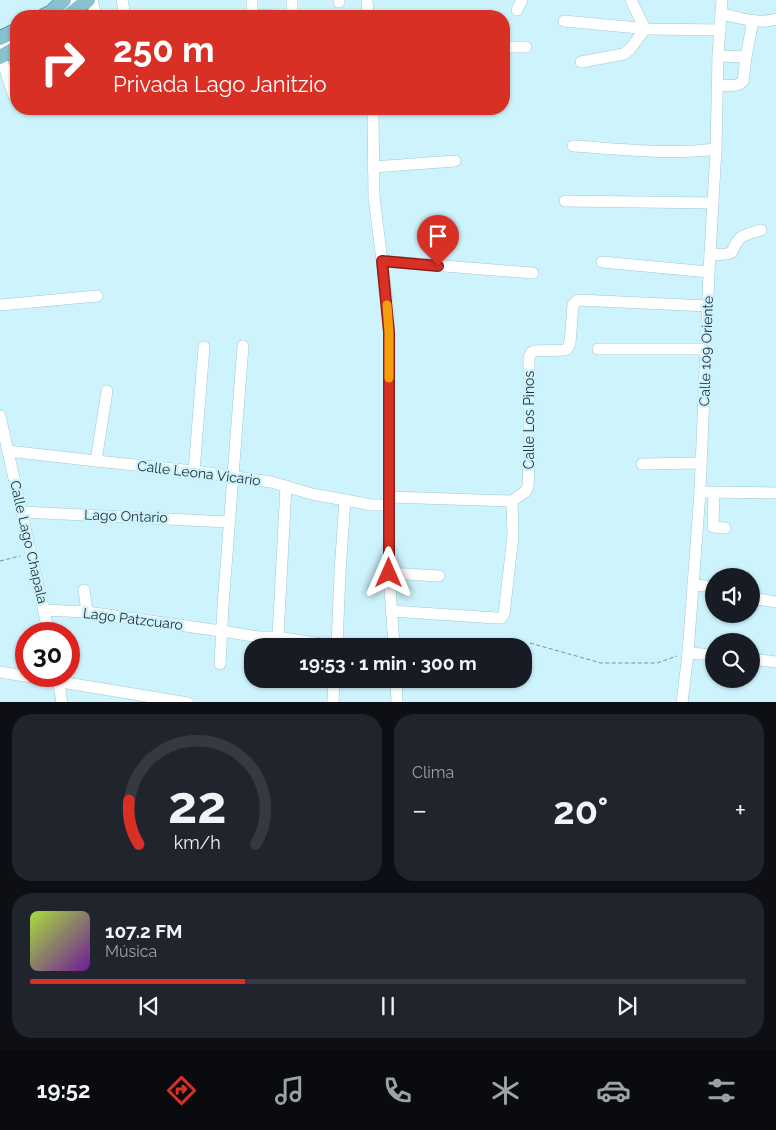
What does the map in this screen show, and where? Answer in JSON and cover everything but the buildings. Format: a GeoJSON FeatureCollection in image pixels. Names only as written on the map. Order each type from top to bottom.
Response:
{"type":"FeatureCollection","features":[{"type":"Feature","properties":{"kind":"main road"},"geometry":{"type":"LineString","coordinates":[[53,10],[64,0]]}},
{"type":"Feature","properties":{"kind":"main road"},"geometry":{"type":"LineString","coordinates":[[73,9],[88,0]]}},
{"type":"Feature","properties":{"kind":"street"},"geometry":{"type":"LineString","coordinates":[[631,0],[645,28]]}},
{"type":"Feature","properties":{"kind":"street","name":"Calle 109 Oriente"},"geometry":{"type":"LineString","coordinates":[[682,702],[688,653],[700,492],[722,0]]}},
{"type":"Feature","properties":{"kind":"street"},"geometry":{"type":"LineString","coordinates":[[721,14],[752,20],[770,21],[776,19]]}},
{"type":"Feature","properties":{"kind":"street"},"geometry":{"type":"LineString","coordinates":[[718,84],[737,85],[743,81],[752,20]]}},
{"type":"Feature","properties":{"kind":"street"},"geometry":{"type":"LineString","coordinates":[[564,21],[645,28],[720,30]]}},
{"type":"Feature","properties":{"kind":"street"},"geometry":{"type":"LineString","coordinates":[[581,62],[624,54],[630,49],[645,28]]}},
{"type":"Feature","properties":{"kind":"street"},"geometry":{"type":"LineString","coordinates":[[510,48],[526,48]]}},
{"type":"Feature","properties":{"kind":"street"},"geometry":{"type":"LineString","coordinates":[[718,56],[746,57]]}},
{"type":"Feature","properties":{"kind":"street"},"geometry":{"type":"LineString","coordinates":[[0,58],[10,85]]}},
{"type":"Feature","properties":{"kind":"street"},"geometry":{"type":"LineString","coordinates":[[373,115],[374,197],[389,332],[389,573],[393,638]]}},
{"type":"Feature","properties":{"kind":"street"},"geometry":{"type":"LineString","coordinates":[[573,146],[697,152],[716,150]]}},
{"type":"Feature","properties":{"kind":"street"},"geometry":{"type":"LineString","coordinates":[[373,167],[455,161]]}},
{"type":"Feature","properties":{"kind":"street"},"geometry":{"type":"LineString","coordinates":[[566,201],[713,203]]}},
{"type":"Feature","properties":{"kind":"street"},"geometry":{"type":"LineString","coordinates":[[710,255],[732,252],[741,236],[761,230]]}},
{"type":"Feature","properties":{"kind":"street"},"geometry":{"type":"LineString","coordinates":[[382,261],[532,273]]}},
{"type":"Feature","properties":{"kind":"street"},"geometry":{"type":"LineString","coordinates":[[602,262],[709,272]]}},
{"type":"Feature","properties":{"kind":"street"},"geometry":{"type":"LineString","coordinates":[[0,305],[97,296]]}},
{"type":"Feature","properties":{"kind":"street","name":"Calle Los Pinos"},"geometry":{"type":"LineString","coordinates":[[516,498],[526,491],[528,486],[530,464],[530,353],[534,350],[564,350],[569,346],[572,309],[575,302],[578,300],[708,306]]}},
{"type":"Feature","properties":{"kind":"street"},"geometry":{"type":"LineString","coordinates":[[220,664],[243,346]]}},
{"type":"Feature","properties":{"kind":"street"},"geometry":{"type":"LineString","coordinates":[[194,471],[204,347]]}},
{"type":"Feature","properties":{"kind":"street"},"geometry":{"type":"LineString","coordinates":[[598,349],[706,349]]}},
{"type":"Feature","properties":{"kind":"street"},"geometry":{"type":"LineString","coordinates":[[96,461],[107,391]]}},
{"type":"Feature","properties":{"kind":"street","name":"Calle Lago Chapala"},"geometry":{"type":"LineString","coordinates":[[0,416],[46,622]]}},
{"type":"Feature","properties":{"kind":"street","name":"Calle Leona Vicario"},"geometry":{"type":"LineString","coordinates":[[8,451],[234,476],[271,482],[312,494],[372,505],[389,501],[516,498]]}},
{"type":"Feature","properties":{"kind":"street"},"geometry":{"type":"LineString","coordinates":[[642,464],[701,464]]}},
{"type":"Feature","properties":{"kind":"street"},"geometry":{"type":"LineString","coordinates":[[278,637],[286,486]]}},
{"type":"Feature","properties":{"kind":"street"},"geometry":{"type":"LineString","coordinates":[[700,492],[776,492]]}},
{"type":"Feature","properties":{"kind":"street"},"geometry":{"type":"LineString","coordinates":[[714,492],[713,527],[725,528]]}},
{"type":"Feature","properties":{"kind":"street"},"geometry":{"type":"LineString","coordinates":[[391,611],[496,618],[503,616],[516,498]]}},
{"type":"Feature","properties":{"kind":"street"},"geometry":{"type":"LineString","coordinates":[[337,638],[345,500]]}},
{"type":"Feature","properties":{"kind":"street","name":"Lago Ontario"},"geometry":{"type":"LineString","coordinates":[[22,512],[230,522]]}},
{"type":"Feature","properties":{"kind":"street"},"geometry":{"type":"LineString","coordinates":[[389,573],[440,576]]}},
{"type":"Feature","properties":{"kind":"street"},"geometry":{"type":"LineString","coordinates":[[693,585],[705,586]]}},
{"type":"Feature","properties":{"kind":"street"},"geometry":{"type":"LineString","coordinates":[[84,590],[87,612]]}},
{"type":"Feature","properties":{"kind":"street"},"geometry":{"type":"LineString","coordinates":[[760,599],[776,602]]}},
{"type":"Feature","properties":{"kind":"street","name":"Lago Patzcuaro"},"geometry":{"type":"LineString","coordinates":[[44,610],[87,612],[259,637],[284,638]]}},
{"type":"Feature","properties":{"kind":"street"},"geometry":{"type":"LineString","coordinates":[[688,653],[705,654]]}},
{"type":"Feature","properties":{"kind":"street"},"geometry":{"type":"LineString","coordinates":[[760,660],[776,662]]}},
{"type":"Feature","properties":{"kind":"street"},"geometry":{"type":"LineString","coordinates":[[0,672],[15,674]]}},
{"type":"Feature","properties":{"kind":"street"},"geometry":{"type":"LineString","coordinates":[[80,683],[188,702]]}},
{"type":"Feature","properties":{"kind":"street"},"geometry":{"type":"LineString","coordinates":[[60,687],[62,702]]}},
{"type":"Feature","properties":{"kind":"street"},"geometry":{"type":"LineString","coordinates":[[333,701],[334,688]]}},
{"type":"Feature","properties":{"kind":"street"},"geometry":{"type":"LineString","coordinates":[[396,688],[397,702]]}},
{"type":"Feature","properties":{"kind":"path"},"geometry":{"type":"LineString","coordinates":[[0,561],[31,553]]}},
{"type":"Feature","properties":{"kind":"path"},"geometry":{"type":"LineString","coordinates":[[532,644],[600,663],[656,663],[688,653]]}},
{"type":"Feature","properties":{"kind":"slow traffic"},"geometry":{"type":"LineString","coordinates":[[387,305],[389,317],[389,378]]}},
{"type":"Feature","properties":{"kind":"route"},"geometry":{"type":"LineString","coordinates":[[389,573],[389,317],[382,261],[438,266]]}}]}
